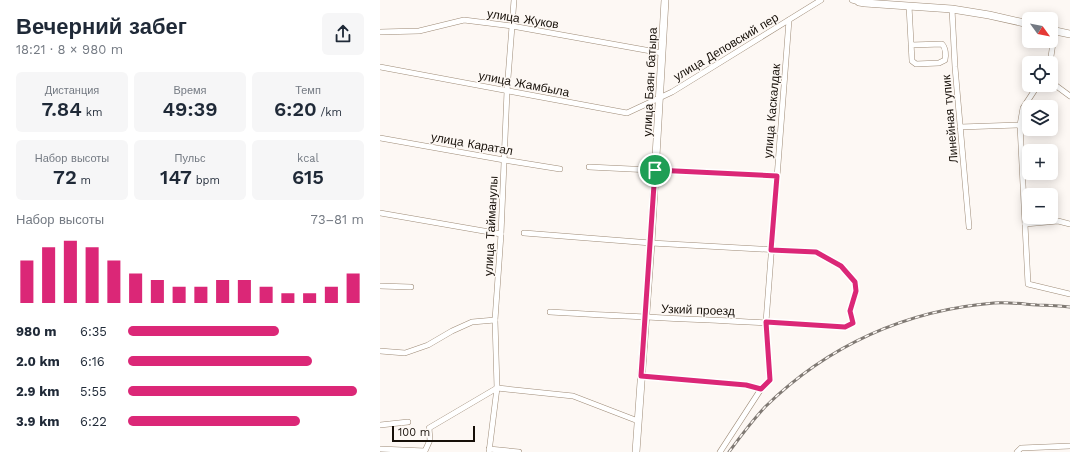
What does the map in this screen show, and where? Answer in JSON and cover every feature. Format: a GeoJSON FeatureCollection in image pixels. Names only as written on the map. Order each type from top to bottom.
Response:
{"type":"FeatureCollection","features":[{"type":"Feature","properties":{"kind":"street","name":"улица Тайманулы"},"geometry":{"type":"LineString","coordinates":[[489,451],[497,388],[495,320],[501,234],[507,91],[514,0]]}},
{"type":"Feature","properties":{"kind":"street","name":"улица Баян батыра"},"geometry":{"type":"LineString","coordinates":[[636,452],[666,0]]}},
{"type":"Feature","properties":{"kind":"street","name":"улица Деповский пер"},"geometry":{"type":"LineString","coordinates":[[660,97],[672,92],[821,0]]}},
{"type":"Feature","properties":{"kind":"street"},"geometry":{"type":"LineString","coordinates":[[857,1],[952,9],[1022,22]]}},
{"type":"Feature","properties":{"kind":"street"},"geometry":{"type":"LineString","coordinates":[[909,6],[911,44],[912,61],[916,64],[939,63],[945,60],[944,46],[942,44],[911,44]]}},
{"type":"Feature","properties":{"kind":"street","name":"Линейная тупик"},"geometry":{"type":"LineString","coordinates":[[952,9],[969,227]]}},
{"type":"Feature","properties":{"kind":"street","name":"улица Жуков"},"geometry":{"type":"LineString","coordinates":[[380,32],[419,31],[464,20],[512,26],[662,53]]}},
{"type":"Feature","properties":{"kind":"street","name":"улица Каскалдак"},"geometry":{"type":"LineString","coordinates":[[720,452],[761,389],[770,380],[766,322],[789,20]]}},
{"type":"Feature","properties":{"kind":"street"},"geometry":{"type":"LineString","coordinates":[[1058,31],[1070,34]]}},
{"type":"Feature","properties":{"kind":"street","name":"улица Жамбыла"},"geometry":{"type":"LineString","coordinates":[[380,67],[627,113],[660,97]]}},
{"type":"Feature","properties":{"kind":"street"},"geometry":{"type":"LineString","coordinates":[[1058,87],[1070,96]]}},
{"type":"Feature","properties":{"kind":"street"},"geometry":{"type":"LineString","coordinates":[[1023,188],[1020,125],[1023,108],[1033,92]]}},
{"type":"Feature","properties":{"kind":"street"},"geometry":{"type":"LineString","coordinates":[[960,127],[1020,125]]}},
{"type":"Feature","properties":{"kind":"street","name":"улица Каратал"},"geometry":{"type":"LineString","coordinates":[[380,138],[560,169]]}},
{"type":"Feature","properties":{"kind":"street"},"geometry":{"type":"LineString","coordinates":[[589,167],[777,176]]}},
{"type":"Feature","properties":{"kind":"street"},"geometry":{"type":"LineString","coordinates":[[380,213],[501,234]]}},
{"type":"Feature","properties":{"kind":"street"},"geometry":{"type":"LineString","coordinates":[[1058,221],[1070,224]]}},
{"type":"Feature","properties":{"kind":"street"},"geometry":{"type":"LineString","coordinates":[[1025,224],[1028,284],[1070,294]]}},
{"type":"Feature","properties":{"kind":"street"},"geometry":{"type":"LineString","coordinates":[[524,233],[651,243],[771,250]]}},
{"type":"Feature","properties":{"kind":"street","name":"Узкий проезд"},"geometry":{"type":"LineString","coordinates":[[550,312],[845,327],[853,323],[850,311],[856,291],[855,282],[841,266],[816,252],[771,250]]}},
{"type":"Feature","properties":{"kind":"street"},"geometry":{"type":"LineString","coordinates":[[380,286],[411,287]]}},
{"type":"Feature","properties":{"kind":"street"},"geometry":{"type":"LineString","coordinates":[[380,351],[405,353],[428,345],[452,331],[472,322],[495,320]]}},
{"type":"Feature","properties":{"kind":"street"},"geometry":{"type":"LineString","coordinates":[[641,376],[746,385],[761,389]]}},
{"type":"Feature","properties":{"kind":"street"},"geometry":{"type":"LineString","coordinates":[[380,449],[426,451],[430,440],[429,428],[497,388],[573,396],[638,421]]}},
{"type":"Feature","properties":{"kind":"street"},"geometry":{"type":"LineString","coordinates":[[380,425],[408,422]]}},
{"type":"Feature","properties":{"kind":"street"},"geometry":{"type":"LineString","coordinates":[[1017,452],[1021,448],[1070,446]]}},
{"type":"Feature","properties":{"kind":"street"},"geometry":{"type":"LineString","coordinates":[[489,451],[519,452]]}},
{"type":"Feature","properties":{"kind":"railway"},"geometry":{"type":"LineString","coordinates":[[729,452],[760,412],[789,385],[815,366],[870,334],[930,313],[962,307],[994,303],[1070,307]]}},
{"type":"Feature","properties":{"kind":"route"},"geometry":{"type":"LineString","coordinates":[[655,170],[777,176],[771,250],[816,252],[841,266],[855,282],[856,291],[850,311],[853,323],[845,327],[766,322],[770,380],[761,389],[746,385],[641,376],[655,170]]}}]}
